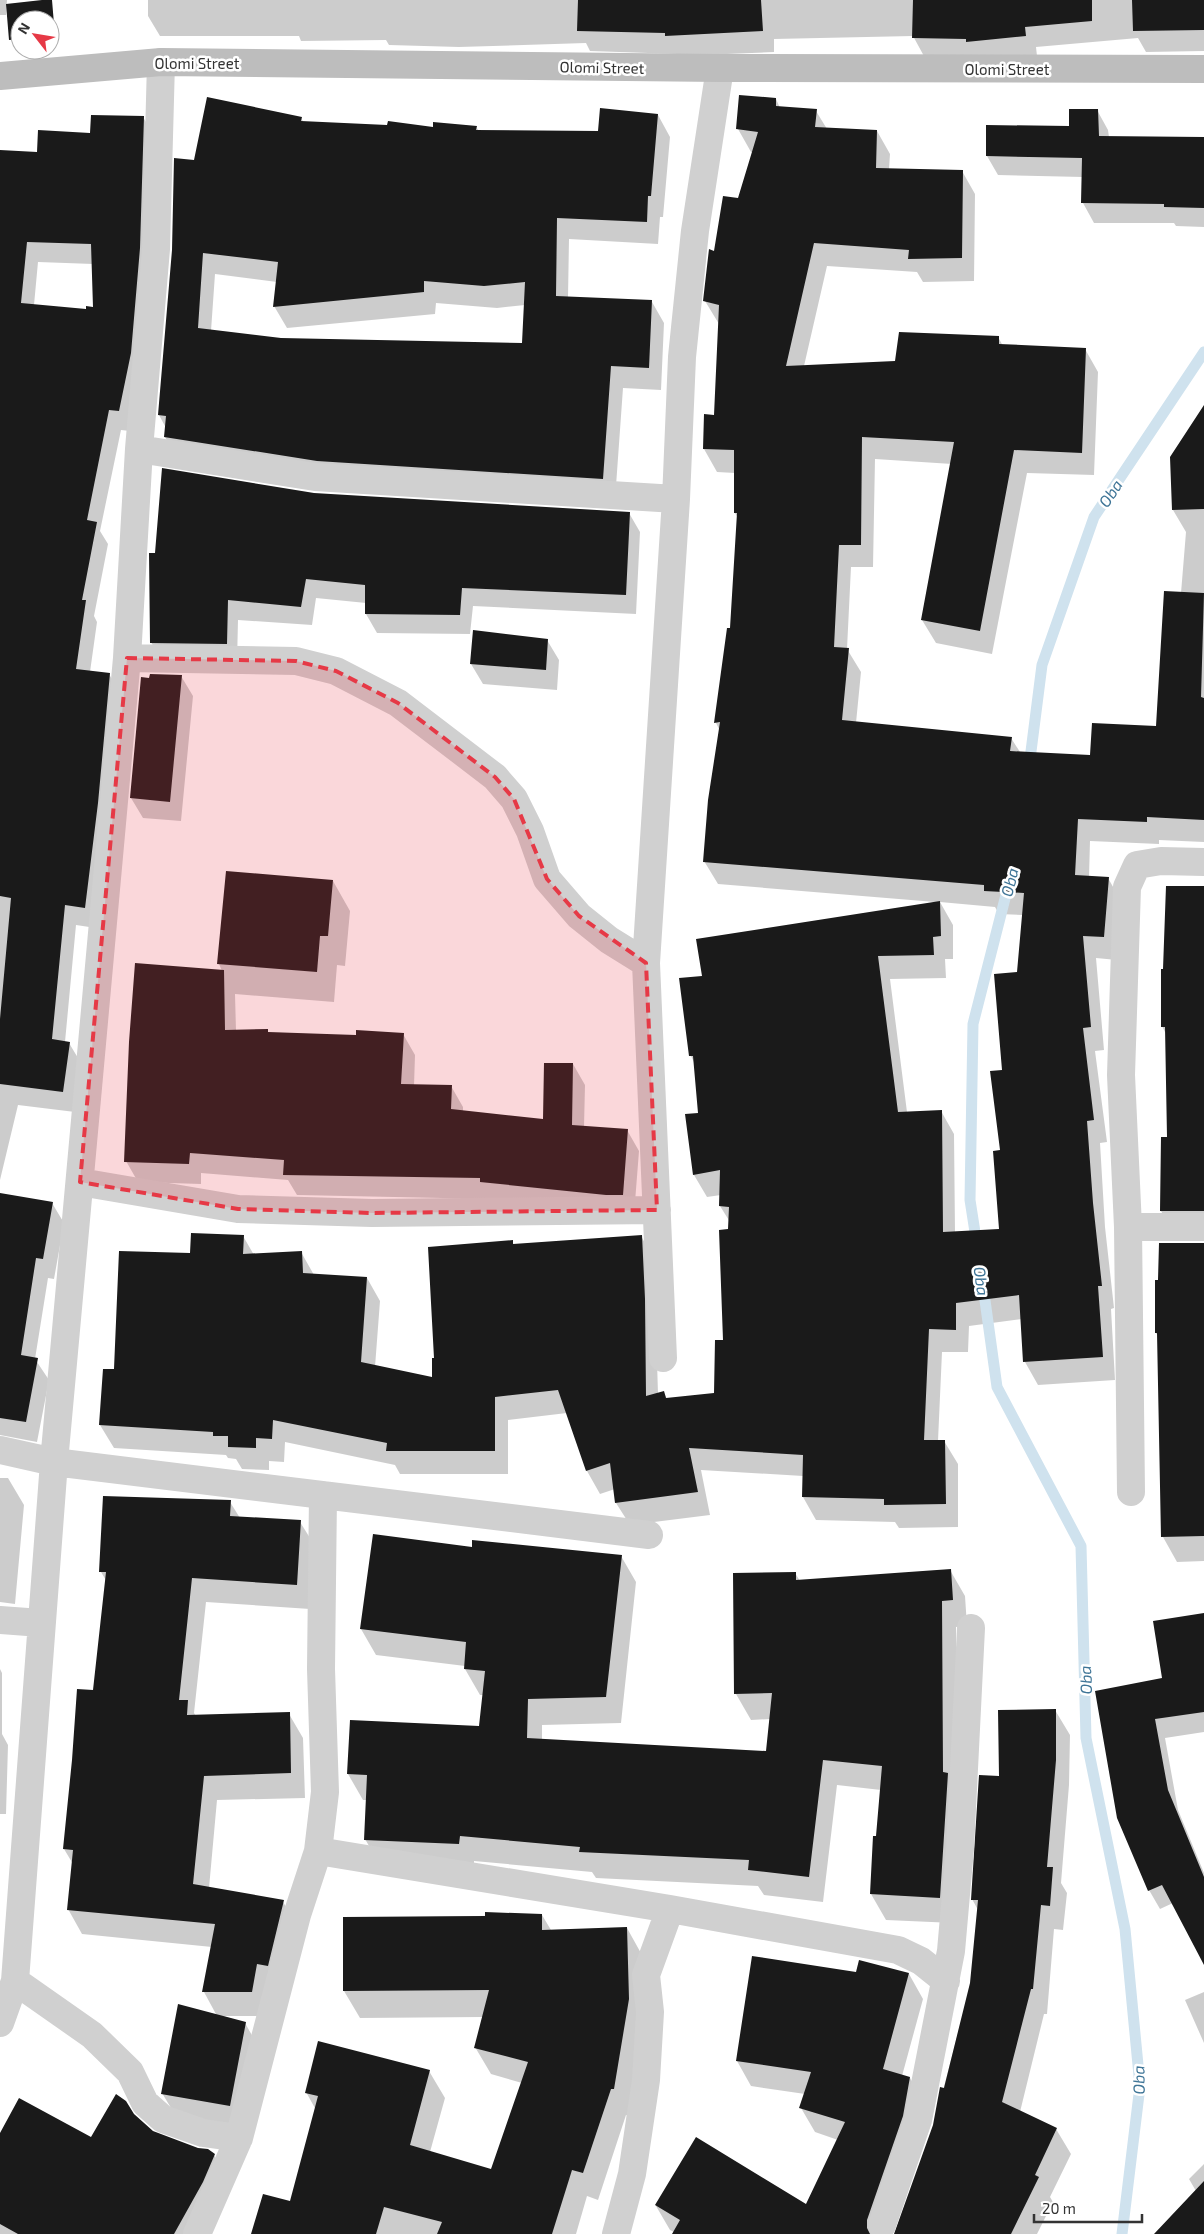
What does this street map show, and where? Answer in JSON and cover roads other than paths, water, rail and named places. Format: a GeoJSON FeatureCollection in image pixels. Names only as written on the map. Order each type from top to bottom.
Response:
{"type":"FeatureCollection","features":[{"type":"Feature","properties":{"kind":"main road","name":"Olomi Street"},"geometry":{"type":"LineString","coordinates":[[0,76],[161,62],[720,68],[1204,69]]}},
{"type":"Feature","properties":{"kind":"street"},"geometry":{"type":"LineString","coordinates":[[0,2023],[15,1981],[54,1462],[127,658],[139,449],[156,248],[161,62]]}},
{"type":"Feature","properties":{"kind":"street"},"geometry":{"type":"LineString","coordinates":[[662,1358],[646,963],[676,499],[682,357],[695,231],[720,68]]}},
{"type":"Feature","properties":{"kind":"street"},"geometry":{"type":"LineString","coordinates":[[139,449],[315,477],[676,499]]}},
{"type":"Feature","properties":{"kind":"street"},"geometry":{"type":"LineString","coordinates":[[127,658],[296,661],[336,671],[398,704],[495,777],[514,799],[530,831],[547,878],[578,916],[609,940],[646,963]]}},
{"type":"Feature","properties":{"kind":"street"},"geometry":{"type":"LineString","coordinates":[[1131,1492],[1128,1227],[1121,1075],[1127,887],[1137,864],[1161,861],[1204,862]]}},
{"type":"Feature","properties":{"kind":"street"},"geometry":{"type":"LineString","coordinates":[[80,1182],[238,1209],[372,1213],[657,1210]]}},
{"type":"Feature","properties":{"kind":"street"},"geometry":{"type":"LineString","coordinates":[[1128,1227],[1204,1227]]}},
{"type":"Feature","properties":{"kind":"street"},"geometry":{"type":"LineString","coordinates":[[0,1450],[54,1462],[649,1535]]}},
{"type":"Feature","properties":{"kind":"street"},"geometry":{"type":"LineString","coordinates":[[197,2234],[239,2138],[297,1914],[318,1851],[325,1792],[321,1669],[323,1495]]}},
{"type":"Feature","properties":{"kind":"street"},"geometry":{"type":"LineString","coordinates":[[0,1620],[41,1623]]}},
{"type":"Feature","properties":{"kind":"street"},"geometry":{"type":"LineString","coordinates":[[882,2225],[918,2120],[951,1951],[960,1849],[970,1628]]}},
{"type":"Feature","properties":{"kind":"street"},"geometry":{"type":"LineString","coordinates":[[318,1851],[670,1909],[898,1950],[922,1961],[946,1981]]}},
{"type":"Feature","properties":{"kind":"street"},"geometry":{"type":"LineString","coordinates":[[616,2234],[632,2174],[646,2080],[650,2012],[646,1975],[670,1909]]}},
{"type":"Feature","properties":{"kind":"street"},"geometry":{"type":"LineString","coordinates":[[15,1981],[92,2035],[130,2072],[145,2103],[164,2119],[203,2133],[239,2138]]}},
{"type":"Feature","properties":{"kind":"waterway","name":"Oba"},"geometry":{"type":"LineString","coordinates":[[1029,767],[1042,665],[1094,517],[1204,352]]}},
{"type":"Feature","properties":{"kind":"waterway","name":"Oba"},"geometry":{"type":"LineString","coordinates":[[977,1245],[970,1200],[973,1024],[1010,879]]}},
{"type":"Feature","properties":{"kind":"waterway","name":"Oba"},"geometry":{"type":"LineString","coordinates":[[983,1286],[997,1387],[1081,1546],[1086,1738],[1125,1929],[1140,2086],[1122,2234]]}}]}
